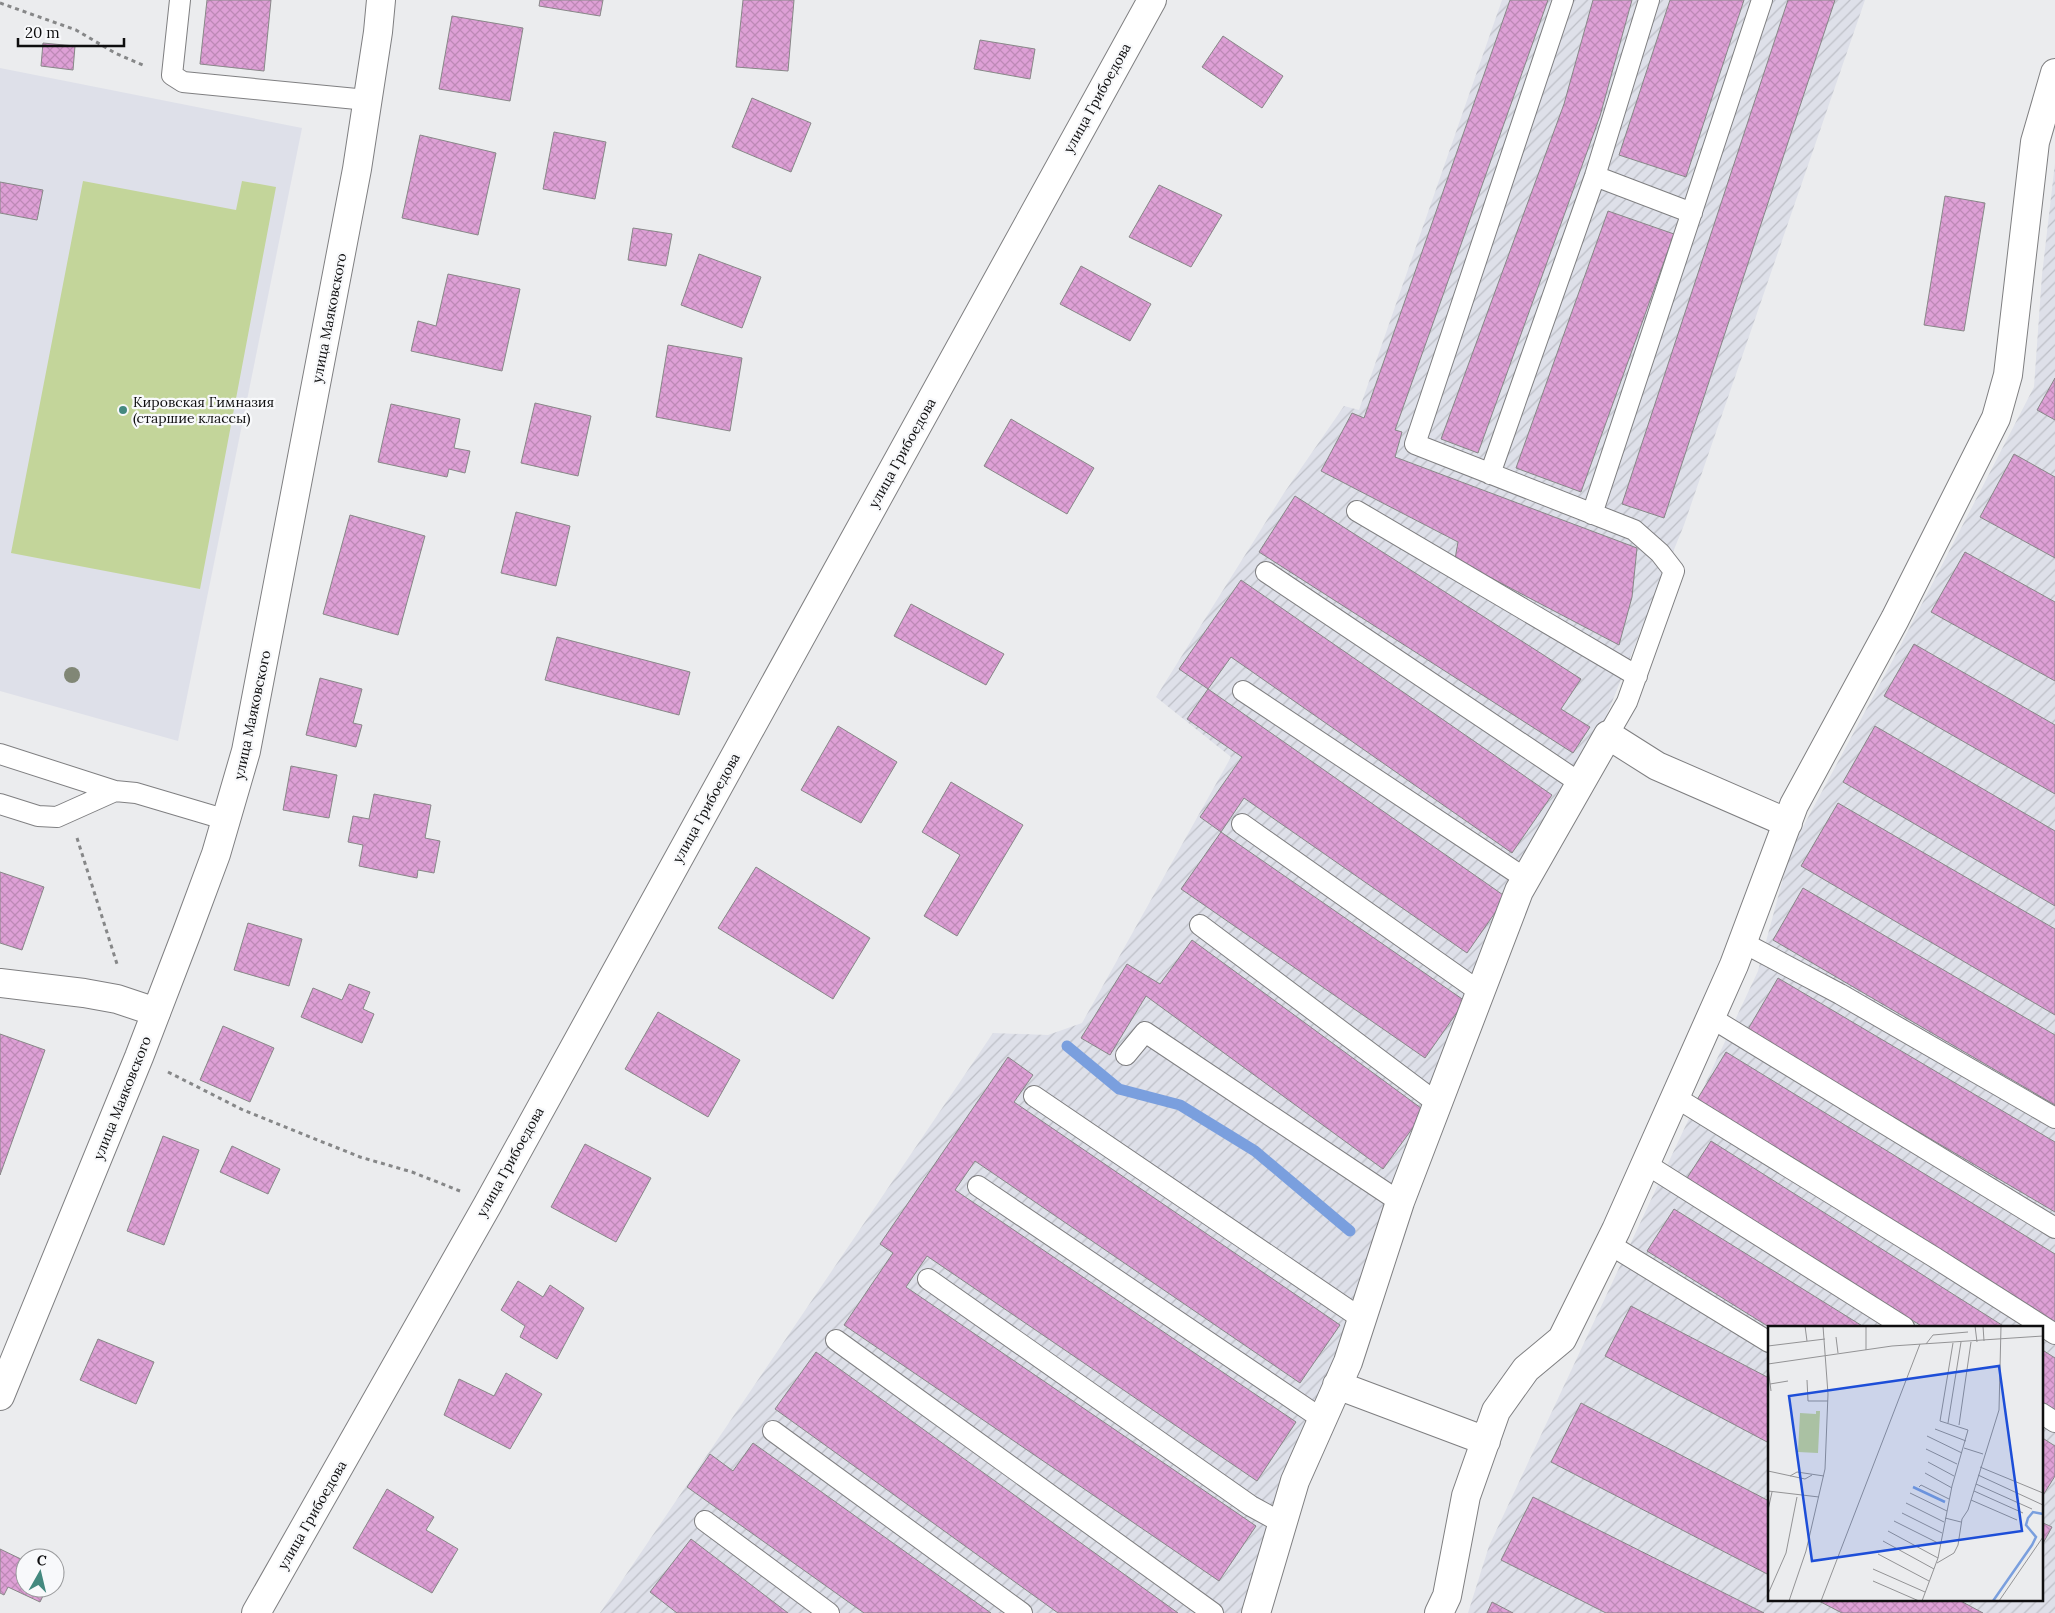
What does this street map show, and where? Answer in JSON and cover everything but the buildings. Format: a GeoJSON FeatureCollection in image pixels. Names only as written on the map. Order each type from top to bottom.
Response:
{"type":"FeatureCollection","features":[{"type":"Feature","properties":{"kind":"street","name":"улица Маяковского"},"geometry":{"type":"LineString","coordinates":[[0,1396],[139,1057],[187,932],[227,820],[246,751],[355,179],[381,0]]}},
{"type":"Feature","properties":{"kind":"street","name":"улица Грибоедова"},"geometry":{"type":"LineString","coordinates":[[256,1613],[488,1204],[1152,0]]}},
{"type":"Feature","properties":{"kind":"street"},"geometry":{"type":"LineString","coordinates":[[1439,1613],[1447,1596],[1466,1496],[1496,1411],[1526,1369],[1562,1339],[1646,1164],[1710,1017],[1742,942],[1794,805],[1895,619],[1996,418],[2008,375],[2036,142],[2055,73]]}},
{"type":"Feature","properties":{"kind":"street"},"geometry":{"type":"LineString","coordinates":[[1256,1613],[1295,1481],[1348,1362],[1400,1202],[1519,891],[1608,735],[1657,766],[1788,822]]}},
{"type":"Feature","properties":{"kind":"street"},"geometry":{"type":"LineString","coordinates":[[0,984],[84,993],[118,999],[156,1012]]}},
{"type":"Feature","properties":{"kind":"street"},"geometry":{"type":"LineString","coordinates":[[1338,1386],[1486,1441]]}},
{"type":"Feature","properties":{"kind":"lane"},"geometry":{"type":"LineString","coordinates":[[180,0],[172,75],[183,82],[367,100]]}},
{"type":"Feature","properties":{"kind":"lane"},"geometry":{"type":"LineString","coordinates":[[1563,0],[1415,444],[1634,530],[1660,553],[1674,571],[1627,702],[1608,735]]}},
{"type":"Feature","properties":{"kind":"lane"},"geometry":{"type":"LineString","coordinates":[[1490,474],[1595,176],[1649,0]]}},
{"type":"Feature","properties":{"kind":"lane"},"geometry":{"type":"LineString","coordinates":[[1592,514],[1762,0]]}},
{"type":"Feature","properties":{"kind":"lane"},"geometry":{"type":"LineString","coordinates":[[1595,176],[1692,213]]}},
{"type":"Feature","properties":{"kind":"lane"},"geometry":{"type":"LineString","coordinates":[[1358,511],[1637,676]]}},
{"type":"Feature","properties":{"kind":"lane"},"geometry":{"type":"LineString","coordinates":[[1266,572],[1580,782]]}},
{"type":"Feature","properties":{"kind":"lane"},"geometry":{"type":"LineString","coordinates":[[1243,691],[1526,879]]}},
{"type":"Feature","properties":{"kind":"lane"},"geometry":{"type":"LineString","coordinates":[[0,754],[115,791],[136,793],[227,820]]}},
{"type":"Feature","properties":{"kind":"lane"},"geometry":{"type":"LineString","coordinates":[[0,804],[38,816],[57,817],[115,791]]}},
{"type":"Feature","properties":{"kind":"lane"},"geometry":{"type":"LineString","coordinates":[[1242,824],[1480,992]]}},
{"type":"Feature","properties":{"kind":"lane"},"geometry":{"type":"LineString","coordinates":[[1200,925],[1437,1103]]}},
{"type":"Feature","properties":{"kind":"lane"},"geometry":{"type":"LineString","coordinates":[[1742,942],[1840,994],[2055,1118]]}},
{"type":"Feature","properties":{"kind":"lane"},"geometry":{"type":"LineString","coordinates":[[1710,1017],[2055,1228]]}},
{"type":"Feature","properties":{"kind":"lane"},"geometry":{"type":"LineString","coordinates":[[1126,1055],[1145,1032],[1400,1202]]}},
{"type":"Feature","properties":{"kind":"lane"},"geometry":{"type":"LineString","coordinates":[[1034,1096],[1362,1319]]}},
{"type":"Feature","properties":{"kind":"lane"},"geometry":{"type":"LineString","coordinates":[[1675,1097],[2055,1334]]}},
{"type":"Feature","properties":{"kind":"lane"},"geometry":{"type":"LineString","coordinates":[[1646,1164],[1902,1326]]}},
{"type":"Feature","properties":{"kind":"lane"},"geometry":{"type":"LineString","coordinates":[[978,1186],[1322,1419]]}},
{"type":"Feature","properties":{"kind":"lane"},"geometry":{"type":"LineString","coordinates":[[1609,1244],[1768,1341]]}},
{"type":"Feature","properties":{"kind":"lane"},"geometry":{"type":"LineString","coordinates":[[928,1279],[1251,1506],[1282,1524]]}},
{"type":"Feature","properties":{"kind":"lane"},"geometry":{"type":"LineString","coordinates":[[836,1340],[1213,1613]]}},
{"type":"Feature","properties":{"kind":"lane"},"geometry":{"type":"LineString","coordinates":[[2042,1414],[2055,1422]]}},
{"type":"Feature","properties":{"kind":"lane"},"geometry":{"type":"LineString","coordinates":[[773,1431],[1022,1613]]}},
{"type":"Feature","properties":{"kind":"lane"},"geometry":{"type":"LineString","coordinates":[[705,1522],[829,1613]]}},
{"type":"Feature","properties":{"kind":"path"},"geometry":{"type":"LineString","coordinates":[[0,3],[76,30],[115,53],[172,75]]}},
{"type":"Feature","properties":{"kind":"path"},"geometry":{"type":"LineString","coordinates":[[69,812],[117,964]]}},
{"type":"Feature","properties":{"kind":"path"},"geometry":{"type":"LineString","coordinates":[[139,1057],[243,1110],[360,1158],[412,1172],[449,1185],[488,1204]]}},
{"type":"Feature","properties":{"kind":"shaded area"},"geometry":{"type":"Polygon","coordinates":[[[1502,0],[1865,0],[1684,525],[1603,724],[1280,1482],[1250,1613],[600,1613],[993,1033],[1048,1035],[1082,1023],[1231,757],[1156,697],[1284,493],[1344,406],[1359,410],[1502,0]]]}},
{"type":"Feature","properties":{"kind":"shaded area","name":"Кировская Гимназия (старшие классы)"},"geometry":{"type":"Polygon","coordinates":[[[0,68],[302,128],[178,741],[0,691],[0,68]]]}},
{"type":"Feature","properties":{"kind":"shaded area"},"geometry":{"type":"Polygon","coordinates":[[[2055,163],[2055,1613],[1468,1613],[1489,1546],[1758,971],[1791,849],[1895,656],[2034,387],[2042,275],[2055,163]]]}},
{"type":"Feature","properties":{"kind":"green space"},"geometry":{"type":"Polygon","coordinates":[[[83,181],[236,210],[242,181],[276,187],[200,589],[11,553],[83,181]]]}},
{"type":"Feature","properties":{"kind":"waterway"},"geometry":{"type":"LineString","coordinates":[[1067,1046],[1119,1089],[1180,1105],[1255,1151],[1350,1231]]}},
{"type":"Feature","properties":{"kind":"place","name":"Кировская Гимназия (старшие классы)"},"geometry":{"type":"Point","coordinates":[123,410]}}]}
